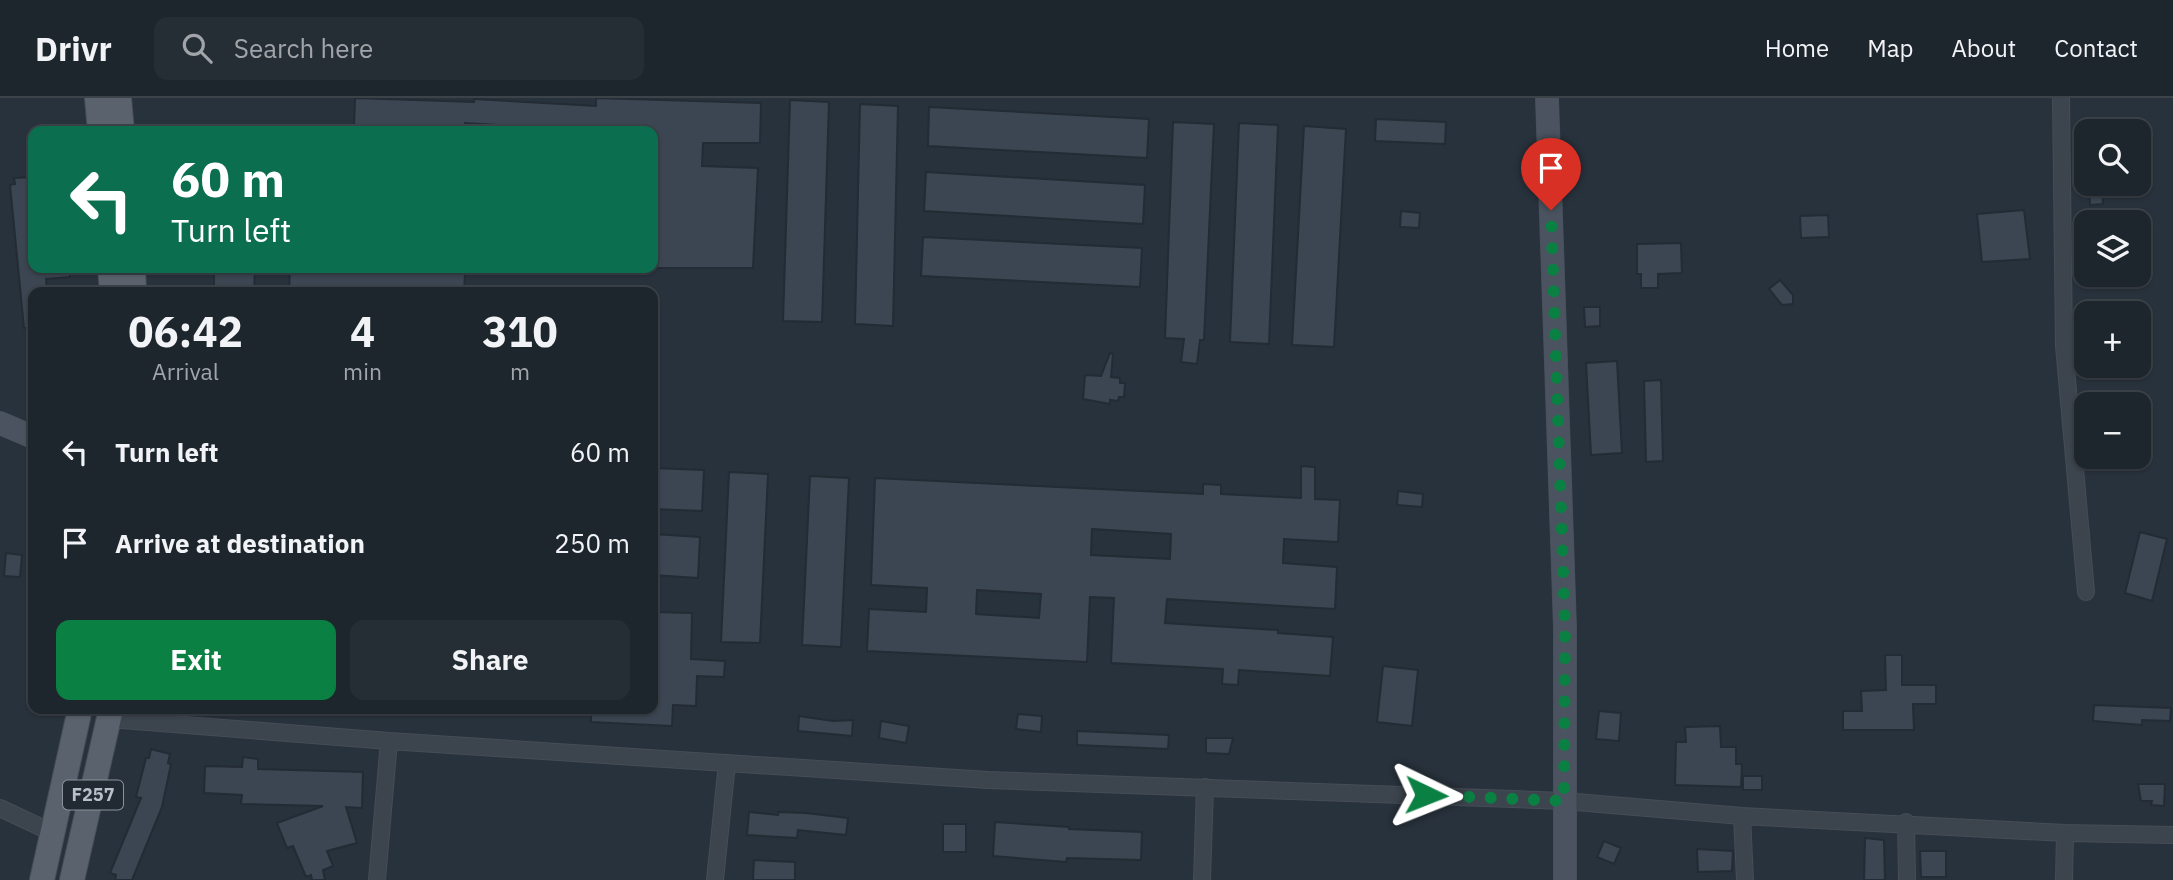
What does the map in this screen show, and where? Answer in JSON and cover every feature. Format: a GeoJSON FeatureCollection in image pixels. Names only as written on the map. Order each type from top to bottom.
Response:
{"type":"FeatureCollection","features":[{"type":"Feature","properties":{"kind":"main road"},"geometry":{"type":"LineString","coordinates":[[97,98],[100,126]]}},
{"type":"Feature","properties":{"kind":"main road"},"geometry":{"type":"LineString","coordinates":[[118,98],[121,126]]}},
{"type":"Feature","properties":{"kind":"main road","name":"F257"},"geometry":{"type":"LineString","coordinates":[[42,880],[79,714]]}},
{"type":"Feature","properties":{"kind":"main road","name":"F257"},"geometry":{"type":"LineString","coordinates":[[72,880],[110,714]]}},
{"type":"Feature","properties":{"kind":"street"},"geometry":{"type":"LineString","coordinates":[[1547,98],[1565,628],[1565,880]]}},
{"type":"Feature","properties":{"kind":"street"},"geometry":{"type":"LineString","coordinates":[[2062,98],[2064,346],[2086,592]]}},
{"type":"Feature","properties":{"kind":"street"},"geometry":{"type":"LineString","coordinates":[[0,423],[28,435]]}},
{"type":"Feature","properties":{"kind":"street"},"geometry":{"type":"LineString","coordinates":[[110,714],[390,741],[988,780],[1564,801],[1742,816],[1906,822],[2065,833],[2173,835]]}},
{"type":"Feature","properties":{"kind":"street"},"geometry":{"type":"LineString","coordinates":[[377,880],[390,741]]}},
{"type":"Feature","properties":{"kind":"street"},"geometry":{"type":"LineString","coordinates":[[715,880],[727,763]]}},
{"type":"Feature","properties":{"kind":"street"},"geometry":{"type":"LineString","coordinates":[[1202,880],[1205,787]]}},
{"type":"Feature","properties":{"kind":"street"},"geometry":{"type":"LineString","coordinates":[[0,808],[53,833]]}},
{"type":"Feature","properties":{"kind":"street"},"geometry":{"type":"LineString","coordinates":[[1742,816],[1745,880]]}},
{"type":"Feature","properties":{"kind":"street"},"geometry":{"type":"LineString","coordinates":[[1906,822],[1907,880]]}},
{"type":"Feature","properties":{"kind":"street"},"geometry":{"type":"LineString","coordinates":[[2064,880],[2065,833]]}},
{"type":"Feature","properties":{"kind":"building"},"geometry":{"type":"Polygon","coordinates":[[[355,98],[474,102],[474,99],[596,106],[596,98],[761,103],[760,143],[703,143],[702,166],[758,168],[753,268],[658,268],[658,126],[513,126],[465,123],[465,126],[354,126],[355,98]]]}},
{"type":"Feature","properties":{"kind":"building"},"geometry":{"type":"Polygon","coordinates":[[[790,100],[829,102],[822,322],[783,321],[790,100]]]}},
{"type":"Feature","properties":{"kind":"building"},"geometry":{"type":"Polygon","coordinates":[[[860,104],[898,106],[893,326],[855,324],[860,104]]]}},
{"type":"Feature","properties":{"kind":"building"},"geometry":{"type":"Polygon","coordinates":[[[929,107],[1149,119],[1147,158],[928,146],[929,107]]]}},
{"type":"Feature","properties":{"kind":"building"},"geometry":{"type":"Polygon","coordinates":[[[1376,119],[1446,122],[1445,144],[1375,141],[1376,119]]]}},
{"type":"Feature","properties":{"kind":"building"},"geometry":{"type":"Polygon","coordinates":[[[1173,122],[1214,124],[1204,340],[1200,340],[1197,364],[1181,362],[1184,339],[1165,338],[1173,122]]]}},
{"type":"Feature","properties":{"kind":"building"},"geometry":{"type":"Polygon","coordinates":[[[1239,123],[1278,125],[1269,344],[1230,342],[1239,123]]]}},
{"type":"Feature","properties":{"kind":"building"},"geometry":{"type":"Polygon","coordinates":[[[1304,126],[1346,129],[1334,347],[1292,345],[1304,126]]]}},
{"type":"Feature","properties":{"kind":"building"},"geometry":{"type":"Polygon","coordinates":[[[926,172],[1145,185],[1143,224],[924,211],[926,172]]]}},
{"type":"Feature","properties":{"kind":"building"},"geometry":{"type":"Polygon","coordinates":[[[28,177],[28,273],[70,273],[70,277],[46,279],[47,287],[28,287],[28,328],[24,328],[10,185],[15,184],[14,178],[28,177]]]}},
{"type":"Feature","properties":{"kind":"building"},"geometry":{"type":"Polygon","coordinates":[[[2089,196],[2103,196],[2103,204],[2090,205],[2089,196]]]}},
{"type":"Feature","properties":{"kind":"building"},"geometry":{"type":"Polygon","coordinates":[[[2024,210],[2030,259],[1982,262],[1977,214],[2024,210]]]}},
{"type":"Feature","properties":{"kind":"building"},"geometry":{"type":"Polygon","coordinates":[[[1401,211],[1420,213],[1419,228],[1400,227],[1401,211]]]}},
{"type":"Feature","properties":{"kind":"building"},"geometry":{"type":"Polygon","coordinates":[[[1828,215],[1829,237],[1801,238],[1800,216],[1828,215]]]}},
{"type":"Feature","properties":{"kind":"building"},"geometry":{"type":"Polygon","coordinates":[[[923,237],[1142,248],[1140,287],[921,276],[923,237]]]}},
{"type":"Feature","properties":{"kind":"building"},"geometry":{"type":"Polygon","coordinates":[[[1681,243],[1682,273],[1658,274],[1658,288],[1641,288],[1641,274],[1637,274],[1637,244],[1681,243]]]}},
{"type":"Feature","properties":{"kind":"building"},"geometry":{"type":"Polygon","coordinates":[[[214,273],[255,273],[254,287],[214,287],[214,273]]]}},
{"type":"Feature","properties":{"kind":"building"},"geometry":{"type":"Polygon","coordinates":[[[290,273],[465,274],[464,287],[289,287],[290,273]]]}},
{"type":"Feature","properties":{"kind":"building"},"geometry":{"type":"Polygon","coordinates":[[[1780,280],[1793,295],[1793,304],[1782,305],[1769,289],[1780,280]]]}},
{"type":"Feature","properties":{"kind":"building"},"geometry":{"type":"Polygon","coordinates":[[[1584,307],[1600,307],[1600,326],[1585,327],[1584,307]]]}},
{"type":"Feature","properties":{"kind":"building"},"geometry":{"type":"Polygon","coordinates":[[[1110,353],[1113,354],[1111,377],[1120,378],[1120,383],[1125,383],[1124,397],[1119,397],[1118,401],[1110,400],[1110,404],[1083,399],[1085,375],[1101,376],[1110,353]]]}},
{"type":"Feature","properties":{"kind":"building"},"geometry":{"type":"Polygon","coordinates":[[[1617,361],[1622,453],[1591,455],[1586,363],[1617,361]]]}},
{"type":"Feature","properties":{"kind":"building"},"geometry":{"type":"Polygon","coordinates":[[[1661,380],[1663,461],[1646,462],[1644,381],[1661,380]]]}},
{"type":"Feature","properties":{"kind":"building"},"geometry":{"type":"Polygon","coordinates":[[[1301,466],[1315,467],[1315,499],[1340,500],[1338,542],[1284,539],[1283,563],[1337,567],[1335,609],[1167,599],[1165,623],[1278,630],[1278,633],[1333,637],[1330,676],[1239,670],[1238,685],[1222,684],[1223,669],[1111,663],[1114,598],[1090,597],[1087,662],[867,651],[869,609],[926,612],[927,588],[871,585],[875,478],[1203,494],[1203,484],[1221,485],[1221,494],[1301,498],[1301,466]],[[1092,529],[1091,555],[1170,559],[1171,534],[1092,529]],[[977,590],[976,614],[1039,618],[1041,594],[977,590]]]}},
{"type":"Feature","properties":{"kind":"building"},"geometry":{"type":"Polygon","coordinates":[[[658,468],[704,470],[702,511],[658,509],[658,468]]]}},
{"type":"Feature","properties":{"kind":"building"},"geometry":{"type":"Polygon","coordinates":[[[729,472],[768,474],[760,643],[721,642],[729,472]]]}},
{"type":"Feature","properties":{"kind":"building"},"geometry":{"type":"Polygon","coordinates":[[[810,476],[849,478],[841,647],[802,645],[810,476]]]}},
{"type":"Feature","properties":{"kind":"building"},"geometry":{"type":"Polygon","coordinates":[[[1398,491],[1423,494],[1422,507],[1397,505],[1398,491]]]}},
{"type":"Feature","properties":{"kind":"building"},"geometry":{"type":"Polygon","coordinates":[[[2140,532],[2167,539],[2152,601],[2125,593],[2140,532]]]}},
{"type":"Feature","properties":{"kind":"building"},"geometry":{"type":"Polygon","coordinates":[[[658,534],[700,537],[698,578],[658,575],[658,534]]]}},
{"type":"Feature","properties":{"kind":"building"},"geometry":{"type":"Polygon","coordinates":[[[6,553],[22,555],[20,577],[4,576],[6,553]]]}},
{"type":"Feature","properties":{"kind":"building"},"geometry":{"type":"Polygon","coordinates":[[[658,612],[692,613],[691,659],[725,661],[724,677],[697,676],[696,706],[673,705],[672,726],[591,722],[591,714],[658,714],[658,612]]]}},
{"type":"Feature","properties":{"kind":"building"},"geometry":{"type":"Polygon","coordinates":[[[1885,655],[1902,655],[1902,685],[1936,685],[1936,704],[1913,704],[1914,730],[1843,730],[1843,711],[1862,711],[1861,691],[1886,690],[1885,655]]]}},
{"type":"Feature","properties":{"kind":"building"},"geometry":{"type":"Polygon","coordinates":[[[1383,666],[1418,670],[1412,726],[1377,722],[1383,666]]]}},
{"type":"Feature","properties":{"kind":"building"},"geometry":{"type":"Polygon","coordinates":[[[2094,705],[2171,708],[2170,721],[2142,720],[2142,725],[2093,721],[2094,705]]]}},
{"type":"Feature","properties":{"kind":"building"},"geometry":{"type":"Polygon","coordinates":[[[1599,711],[1621,713],[1619,741],[1596,739],[1599,711]]]}},
{"type":"Feature","properties":{"kind":"building"},"geometry":{"type":"Polygon","coordinates":[[[1018,714],[1042,716],[1041,732],[1016,729],[1018,714]]]}},
{"type":"Feature","properties":{"kind":"building"},"geometry":{"type":"Polygon","coordinates":[[[799,716],[833,721],[853,720],[852,736],[798,731],[799,716]]]}},
{"type":"Feature","properties":{"kind":"building"},"geometry":{"type":"Polygon","coordinates":[[[881,721],[909,726],[906,743],[879,738],[881,721]]]}},
{"type":"Feature","properties":{"kind":"building"},"geometry":{"type":"Polygon","coordinates":[[[1720,726],[1721,747],[1736,747],[1736,764],[1742,764],[1741,787],[1675,785],[1676,742],[1686,742],[1685,727],[1720,726]]]}},
{"type":"Feature","properties":{"kind":"building"},"geometry":{"type":"Polygon","coordinates":[[[1077,731],[1169,735],[1168,749],[1077,745],[1077,731]]]}},
{"type":"Feature","properties":{"kind":"building"},"geometry":{"type":"Polygon","coordinates":[[[1206,738],[1233,738],[1229,754],[1206,753],[1206,738]]]}},
{"type":"Feature","properties":{"kind":"building"},"geometry":{"type":"Polygon","coordinates":[[[151,749],[170,754],[168,763],[171,764],[162,807],[132,880],[115,880],[116,875],[110,873],[141,798],[136,797],[151,749]]]}},
{"type":"Feature","properties":{"kind":"building"},"geometry":{"type":"Polygon","coordinates":[[[243,757],[258,759],[258,769],[363,772],[362,808],[346,807],[357,843],[327,851],[333,866],[323,870],[325,880],[312,880],[311,875],[306,877],[293,846],[287,848],[277,823],[323,806],[241,804],[242,795],[204,793],[205,766],[242,767],[243,757]]]}},
{"type":"Feature","properties":{"kind":"building"},"geometry":{"type":"Polygon","coordinates":[[[1743,776],[1762,776],[1762,790],[1743,790],[1743,776]]]}},
{"type":"Feature","properties":{"kind":"building"},"geometry":{"type":"Polygon","coordinates":[[[2138,784],[2165,784],[2164,806],[2151,805],[2152,801],[2141,801],[2138,784]]]}},
{"type":"Feature","properties":{"kind":"building"},"geometry":{"type":"Polygon","coordinates":[[[749,812],[778,815],[778,812],[806,813],[848,818],[846,835],[798,830],[797,838],[747,835],[749,812]]]}},
{"type":"Feature","properties":{"kind":"building"},"geometry":{"type":"Polygon","coordinates":[[[995,822],[1142,832],[1141,860],[1067,858],[1066,862],[993,856],[995,822]]]}},
{"type":"Feature","properties":{"kind":"building"},"geometry":{"type":"Polygon","coordinates":[[[943,824],[966,824],[966,852],[943,852],[943,824]]]}},
{"type":"Feature","properties":{"kind":"building"},"geometry":{"type":"Polygon","coordinates":[[[1865,838],[1884,840],[1885,880],[1864,880],[1865,838]]]}},
{"type":"Feature","properties":{"kind":"building"},"geometry":{"type":"Polygon","coordinates":[[[1604,841],[1621,848],[1614,864],[1597,857],[1604,841]]]}},
{"type":"Feature","properties":{"kind":"building"},"geometry":{"type":"Polygon","coordinates":[[[1697,849],[1733,851],[1732,871],[1698,872],[1697,849]]]}},
{"type":"Feature","properties":{"kind":"building"},"geometry":{"type":"Polygon","coordinates":[[[1920,851],[1946,851],[1946,877],[1921,877],[1920,851]]]}},
{"type":"Feature","properties":{"kind":"building"},"geometry":{"type":"Polygon","coordinates":[[[754,860],[795,862],[795,880],[753,880],[754,860]]]}},
{"type":"Feature","properties":{"kind":"route"},"geometry":{"type":"LineString","coordinates":[[1426,795],[1564,801],[1565,628],[1551,210]]}}]}
